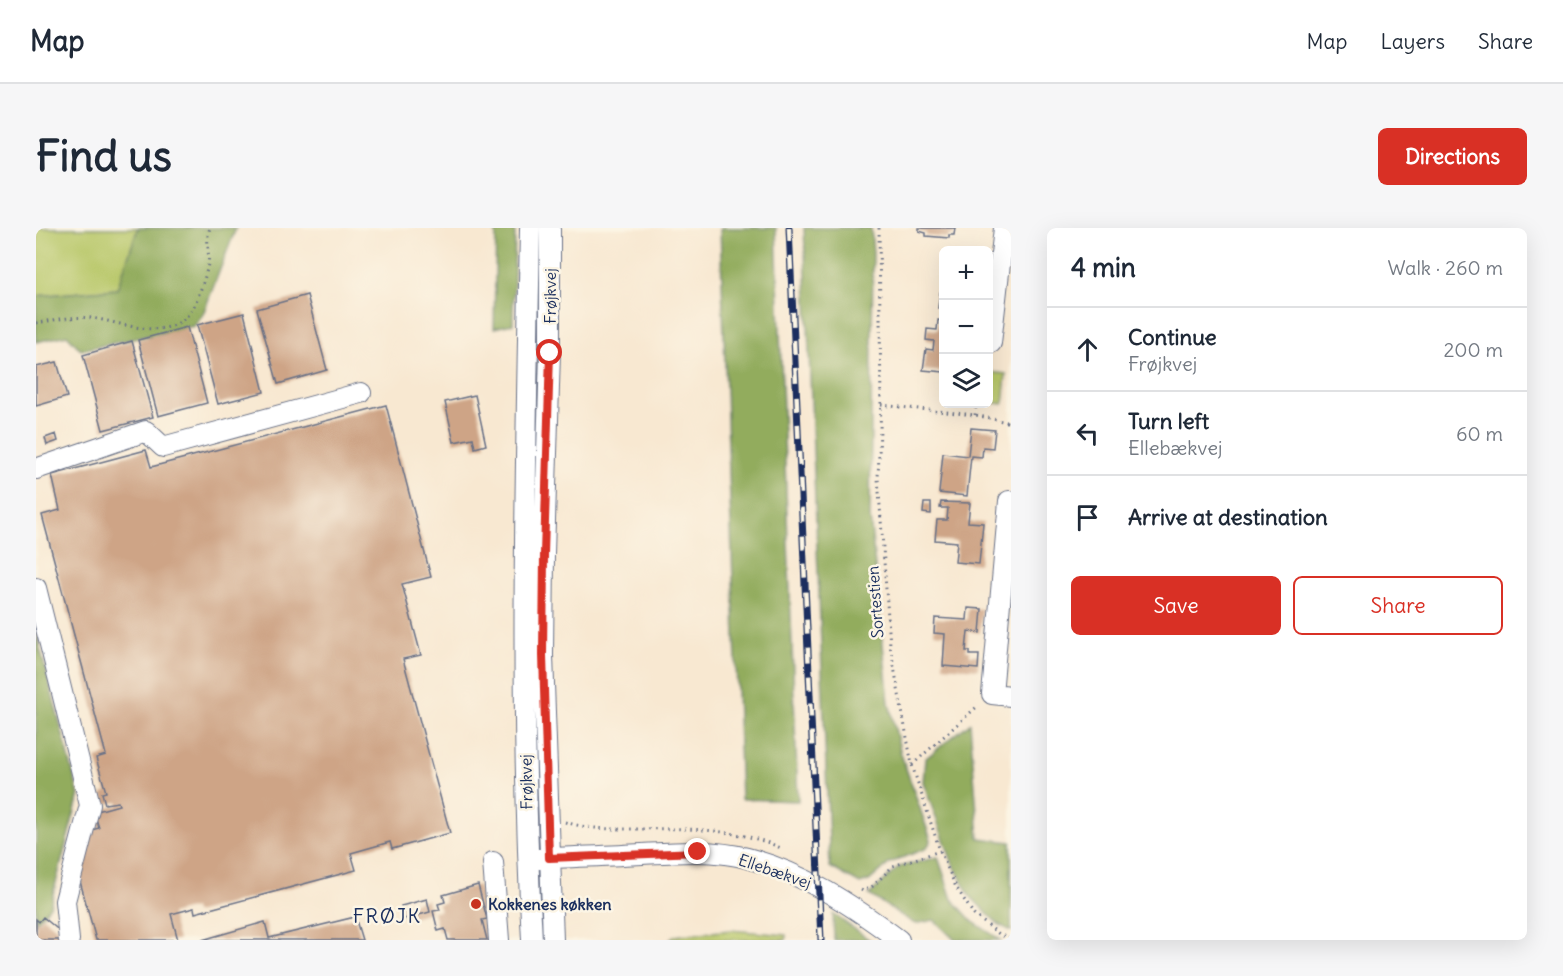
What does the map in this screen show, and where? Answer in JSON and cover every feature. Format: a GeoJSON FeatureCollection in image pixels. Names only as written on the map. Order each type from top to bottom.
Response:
{"type":"FeatureCollection","features":[{"type":"Feature","properties":{"kind":"street","name":"Frøjkvej"},"geometry":{"type":"LineString","coordinates":[[530,228],[524,574],[528,859],[532,940]]}},
{"type":"Feature","properties":{"kind":"street","name":"Frøjkvej"},"geometry":{"type":"LineString","coordinates":[[550,228],[550,353],[543,633],[553,940]]}},
{"type":"Feature","properties":{"kind":"street"},"geometry":{"type":"LineString","coordinates":[[993,325],[1004,228]]}},
{"type":"Feature","properties":{"kind":"street"},"geometry":{"type":"LineString","coordinates":[[36,469],[146,431],[163,447],[361,393]]}},
{"type":"Feature","properties":{"kind":"street"},"geometry":{"type":"LineString","coordinates":[[1001,695],[1009,501]]}},
{"type":"Feature","properties":{"kind":"street"},"geometry":{"type":"LineString","coordinates":[[36,588],[90,804],[65,901],[69,940]]}},
{"type":"Feature","properties":{"kind":"street","name":"Ellebækvej"},"geometry":{"type":"LineString","coordinates":[[528,859],[698,852],[745,858],[780,869],[819,886],[867,915],[899,940]]}},
{"type":"Feature","properties":{"kind":"street"},"geometry":{"type":"LineString","coordinates":[[493,862],[499,940]]}},
{"type":"Feature","properties":{"kind":"path"},"geometry":{"type":"LineString","coordinates":[[36,323],[70,318],[91,318],[147,330],[167,327],[182,320],[194,305],[208,264],[210,228]]}},
{"type":"Feature","properties":{"kind":"path","name":"Sortestien"},"geometry":{"type":"LineString","coordinates":[[879,228],[881,405],[878,478],[890,645],[912,765],[940,851],[956,887],[974,915],[1011,940]]}},
{"type":"Feature","properties":{"kind":"path"},"geometry":{"type":"LineString","coordinates":[[881,405],[975,415],[1011,423]]}},
{"type":"Feature","properties":{"kind":"path"},"geometry":{"type":"LineString","coordinates":[[975,415],[976,408]]}},
{"type":"Feature","properties":{"kind":"path"},"geometry":{"type":"LineString","coordinates":[[912,765],[1001,695]]}},
{"type":"Feature","properties":{"kind":"green space"},"geometry":{"type":"Polygon","coordinates":[[[36,228],[138,228],[118,289],[36,296],[36,228]]]}},
{"type":"Feature","properties":{"kind":"green space"},"geometry":{"type":"Polygon","coordinates":[[[138,228],[236,228],[203,314],[194,326],[81,350],[67,335],[36,342],[36,296],[117,289],[138,228]]]}},
{"type":"Feature","properties":{"kind":"green space"},"geometry":{"type":"Polygon","coordinates":[[[496,228],[515,228],[513,324],[494,328],[496,228]]]}},
{"type":"Feature","properties":{"kind":"green space"},"geometry":{"type":"Polygon","coordinates":[[[720,228],[776,228],[798,801],[741,799],[720,228]]]}},
{"type":"Feature","properties":{"kind":"green space"},"geometry":{"type":"Polygon","coordinates":[[[804,228],[871,228],[873,253],[870,517],[889,703],[901,754],[931,840],[927,848],[890,863],[869,881],[860,884],[830,867],[804,228]]]}},
{"type":"Feature","properties":{"kind":"green space"},"geometry":{"type":"Polygon","coordinates":[[[993,372],[1006,374],[1003,404],[993,403],[993,372]]]}},
{"type":"Feature","properties":{"kind":"green space"},"geometry":{"type":"Polygon","coordinates":[[[36,633],[79,795],[50,906],[36,923],[36,633]]]}},
{"type":"Feature","properties":{"kind":"green space"},"geometry":{"type":"Polygon","coordinates":[[[970,723],[979,838],[1011,842],[1011,931],[998,924],[970,896],[952,862],[923,782],[925,759],[970,723]]]}},
{"type":"Feature","properties":{"kind":"green space"},"geometry":{"type":"Polygon","coordinates":[[[938,857],[952,899],[973,922],[1001,940],[955,940],[934,920],[915,924],[869,895],[899,867],[938,857]]]}},
{"type":"Feature","properties":{"kind":"green space"},"geometry":{"type":"Polygon","coordinates":[[[833,914],[870,940],[834,940],[833,914]]]}},
{"type":"Feature","properties":{"kind":"green space"},"geometry":{"type":"Polygon","coordinates":[[[731,930],[786,935],[786,940],[670,940],[674,936],[731,930]]]}},
{"type":"Feature","properties":{"kind":"building"},"geometry":{"type":"Polygon","coordinates":[[[919,228],[955,228],[954,235],[949,235],[949,238],[926,236],[926,233],[919,231],[919,228]]]}},
{"type":"Feature","properties":{"kind":"building"},"geometry":{"type":"Polygon","coordinates":[[[307,295],[327,370],[278,384],[257,309],[307,295]]]}},
{"type":"Feature","properties":{"kind":"building"},"geometry":{"type":"Polygon","coordinates":[[[244,313],[264,392],[218,404],[197,325],[244,313]]]}},
{"type":"Feature","properties":{"kind":"building"},"geometry":{"type":"Polygon","coordinates":[[[938,320],[939,372],[923,370],[926,349],[933,350],[934,341],[926,340],[927,329],[937,330],[938,320]]]}},
{"type":"Feature","properties":{"kind":"building"},"geometry":{"type":"Polygon","coordinates":[[[187,327],[207,403],[158,416],[138,340],[187,327]]]}},
{"type":"Feature","properties":{"kind":"building"},"geometry":{"type":"Polygon","coordinates":[[[132,341],[153,417],[103,430],[83,355],[132,341]]]}},
{"type":"Feature","properties":{"kind":"building"},"geometry":{"type":"Polygon","coordinates":[[[57,362],[67,397],[36,406],[36,367],[57,362]]]}},
{"type":"Feature","properties":{"kind":"building"},"geometry":{"type":"Polygon","coordinates":[[[475,395],[486,445],[475,448],[473,438],[454,442],[445,402],[475,395]]]}},
{"type":"Feature","properties":{"kind":"building"},"geometry":{"type":"Polygon","coordinates":[[[386,405],[431,577],[402,584],[421,655],[403,659],[450,833],[392,849],[390,842],[351,853],[356,870],[195,913],[194,908],[171,914],[178,940],[96,940],[77,870],[88,831],[99,828],[94,812],[119,805],[118,802],[105,804],[102,793],[106,792],[96,758],[106,755],[42,515],[60,510],[52,475],[146,450],[151,467],[386,405]]]}},
{"type":"Feature","properties":{"kind":"building"},"geometry":{"type":"Polygon","coordinates":[[[971,428],[995,430],[993,448],[983,447],[982,457],[971,456],[967,496],[939,493],[943,453],[968,456],[971,428]]]}},
{"type":"Feature","properties":{"kind":"building"},"geometry":{"type":"Polygon","coordinates":[[[56,434],[58,441],[47,445],[45,438],[56,434]]]}},
{"type":"Feature","properties":{"kind":"building"},"geometry":{"type":"Polygon","coordinates":[[[941,502],[970,503],[968,522],[983,523],[979,564],[955,562],[957,542],[935,540],[937,520],[947,520],[948,508],[940,508],[941,502]]]}},
{"type":"Feature","properties":{"kind":"building"},"geometry":{"type":"Polygon","coordinates":[[[924,503],[931,503],[931,514],[923,513],[924,503]]]}},
{"type":"Feature","properties":{"kind":"building"},"geometry":{"type":"Polygon","coordinates":[[[968,608],[982,609],[980,633],[968,631],[966,651],[970,651],[970,655],[979,655],[978,669],[943,666],[945,634],[934,633],[935,618],[967,620],[968,608]]]}},
{"type":"Feature","properties":{"kind":"building"},"geometry":{"type":"Polygon","coordinates":[[[478,885],[487,919],[482,920],[487,940],[448,940],[445,929],[438,931],[433,911],[440,910],[438,904],[445,902],[443,895],[478,885]]]}},
{"type":"Feature","properties":{"kind":"building"},"geometry":{"type":"Polygon","coordinates":[[[427,899],[430,912],[404,919],[401,906],[427,899]]]}},
{"type":"Feature","properties":{"kind":"building"},"geometry":{"type":"Polygon","coordinates":[[[43,917],[62,933],[59,940],[36,940],[36,919],[39,922],[43,917]]]}},
{"type":"Feature","properties":{"kind":"building"},"geometry":{"type":"Polygon","coordinates":[[[355,917],[362,940],[202,940],[265,922],[269,938],[355,917]]]}},
{"type":"Feature","properties":{"kind":"railway"},"geometry":{"type":"LineString","coordinates":[[789,228],[821,940]]}},
{"type":"Feature","properties":{"kind":"place","name":"Kokkenes køkken"},"geometry":{"type":"Point","coordinates":[476,904]}},
{"type":"Feature","properties":{"kind":"district","name":"FRØJK"},"geometry":{"type":"Point","coordinates":[387,915]}},
{"type":"Feature","properties":{"kind":"route"},"geometry":{"type":"LineString","coordinates":[[550,353],[543,655],[549,858],[698,852]]}}]}
